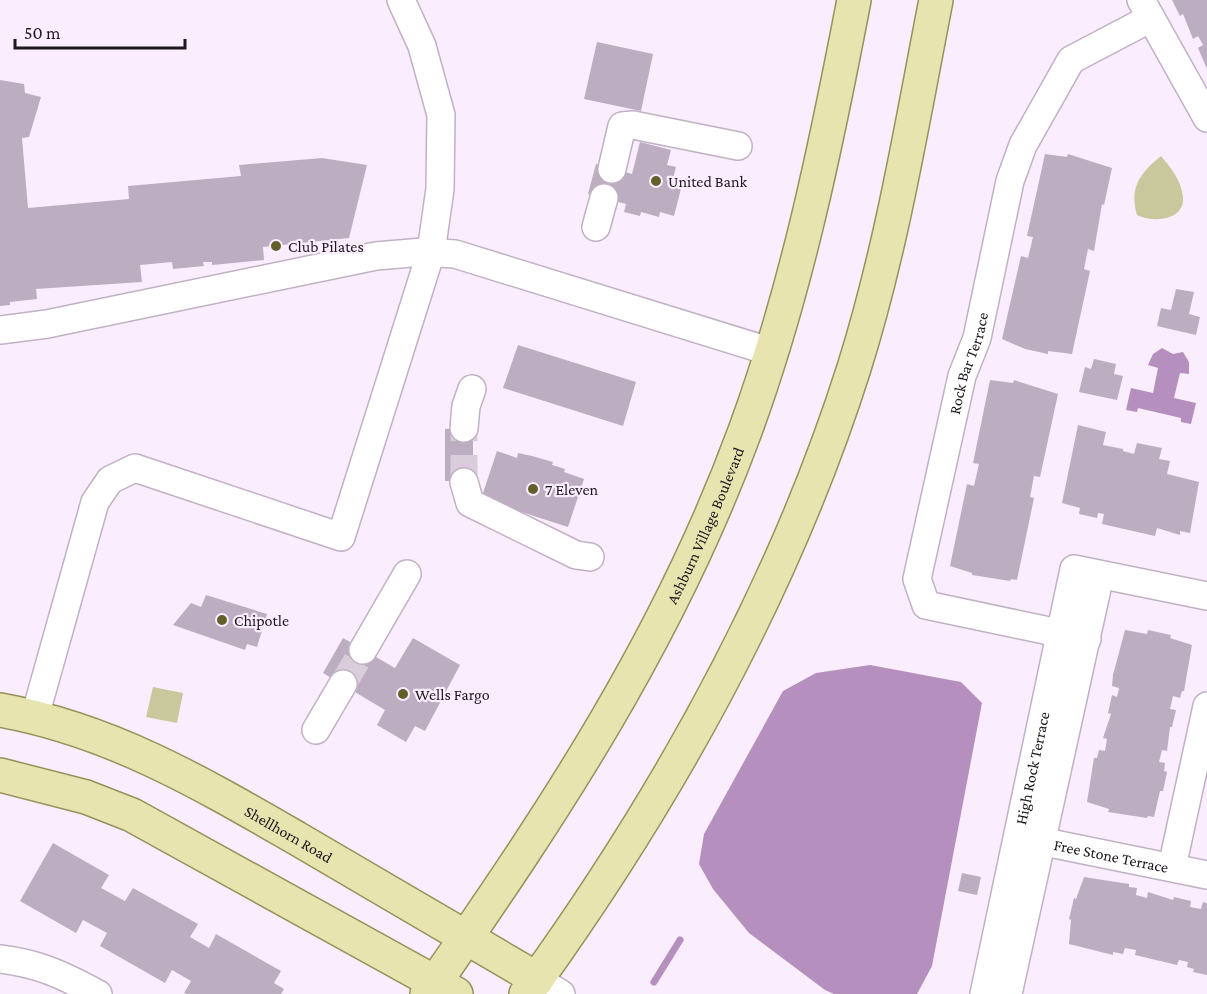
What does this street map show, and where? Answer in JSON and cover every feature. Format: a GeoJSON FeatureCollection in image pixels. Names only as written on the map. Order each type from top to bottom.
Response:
{"type":"FeatureCollection","features":[{"type":"Feature","properties":{"kind":"main road","name":"Ashburn Village Boulevard"},"geometry":{"type":"LineString","coordinates":[[439,990],[466,938],[557,804],[621,699],[668,610],[705,531],[745,432],[772,352],[806,233],[854,0]]}},
{"type":"Feature","properties":{"kind":"main road"},"geometry":{"type":"LineString","coordinates":[[541,989],[672,773],[756,617],[789,542],[854,368],[880,274],[902,180],[936,0]]}},
{"type":"Feature","properties":{"kind":"main road","name":"Shellhorn Road"},"geometry":{"type":"LineString","coordinates":[[0,710],[35,716],[126,746],[190,778],[466,938],[541,989]]}},
{"type":"Feature","properties":{"kind":"main road"},"geometry":{"type":"LineString","coordinates":[[0,775],[86,797],[132,814],[439,990]]}},
{"type":"Feature","properties":{"kind":"street"},"geometry":{"type":"LineString","coordinates":[[35,716],[95,502],[110,480],[135,468],[340,537],[431,252],[440,189],[441,115],[422,46],[401,0]]}},
{"type":"Feature","properties":{"kind":"street"},"geometry":{"type":"LineString","coordinates":[[1146,9],[1207,118]]}},
{"type":"Feature","properties":{"kind":"street","name":"Rock Bar Terrace"},"geometry":{"type":"LineString","coordinates":[[1074,636],[926,605],[917,579],[962,376],[977,338],[1010,181],[1023,145],[1071,60],[1146,9]]}},
{"type":"Feature","properties":{"kind":"street"},"geometry":{"type":"LineString","coordinates":[[612,169],[622,126],[633,125],[738,146]]}},
{"type":"Feature","properties":{"kind":"street"},"geometry":{"type":"LineString","coordinates":[[596,227],[604,198]]}},
{"type":"Feature","properties":{"kind":"street"},"geometry":{"type":"LineString","coordinates":[[0,330],[47,324],[376,256],[431,252],[455,254],[772,352]]}},
{"type":"Feature","properties":{"kind":"street"},"geometry":{"type":"LineString","coordinates":[[464,428],[466,406],[472,389]]}},
{"type":"Feature","properties":{"kind":"street"},"geometry":{"type":"LineString","coordinates":[[464,482],[470,503],[576,555],[590,557]]}},
{"type":"Feature","properties":{"kind":"street","name":"High Rock Terrace"},"geometry":{"type":"LineString","coordinates":[[1008,994],[1030,839],[1074,636],[1074,568],[1207,596]]}},
{"type":"Feature","properties":{"kind":"street"},"geometry":{"type":"LineString","coordinates":[[363,650],[407,574]]}},
{"type":"Feature","properties":{"kind":"street"},"geometry":{"type":"LineString","coordinates":[[316,730],[343,684]]}},
{"type":"Feature","properties":{"kind":"street"},"geometry":{"type":"LineString","coordinates":[[1172,867],[1207,706]]}},
{"type":"Feature","properties":{"kind":"street","name":"High Rock Terrace"},"geometry":{"type":"LineString","coordinates":[[984,994],[1030,839]]}},
{"type":"Feature","properties":{"kind":"street","name":"Free Stone Terrace"},"geometry":{"type":"LineString","coordinates":[[1030,839],[1207,874]]}},
{"type":"Feature","properties":{"kind":"street"},"geometry":{"type":"LineString","coordinates":[[0,959],[32,963],[55,970],[98,994]]}},
{"type":"Feature","properties":{"kind":"shaded area"},"geometry":{"type":"Polygon","coordinates":[[[1161,156],[1178,180],[1183,197],[1182,205],[1179,211],[1166,218],[1143,218],[1137,215],[1135,205],[1134,197],[1138,182],[1147,169],[1161,156]]]}},
{"type":"Feature","properties":{"kind":"shaded area"},"geometry":{"type":"Polygon","coordinates":[[[1162,348],[1173,354],[1183,352],[1189,362],[1189,374],[1180,373],[1174,398],[1196,403],[1191,424],[1181,422],[1181,418],[1138,408],[1137,412],[1126,410],[1131,388],[1153,393],[1158,368],[1148,365],[1153,354],[1162,348]]]}},
{"type":"Feature","properties":{"kind":"shaded area"},"geometry":{"type":"Polygon","coordinates":[[[870,665],[961,682],[982,703],[932,966],[917,994],[834,994],[825,990],[749,933],[713,889],[699,864],[704,834],[783,691],[816,673],[870,665]]]}},
{"type":"Feature","properties":{"kind":"shaded area"},"geometry":{"type":"Polygon","coordinates":[[[153,687],[183,693],[177,723],[146,717],[153,687]]]}},
{"type":"Feature","properties":{"kind":"building"},"geometry":{"type":"Polygon","coordinates":[[[1172,0],[1207,0],[1207,69],[1198,48],[1203,45],[1198,36],[1193,39],[1183,14],[1180,16],[1172,0]]]}},
{"type":"Feature","properties":{"kind":"building"},"geometry":{"type":"Polygon","coordinates":[[[597,42],[653,54],[641,111],[584,99],[597,42]]]}},
{"type":"Feature","properties":{"kind":"building"},"geometry":{"type":"Polygon","coordinates":[[[0,80],[24,84],[25,93],[41,97],[29,137],[22,138],[28,208],[129,199],[128,186],[241,176],[239,165],[322,158],[367,165],[349,238],[263,247],[264,260],[212,265],[212,262],[203,262],[204,266],[173,269],[172,262],[140,265],[142,282],[36,289],[37,299],[10,302],[10,305],[0,306],[0,80]]]}},
{"type":"Feature","properties":{"kind":"building"},"geometry":{"type":"Polygon","coordinates":[[[640,142],[671,150],[667,165],[676,167],[672,182],[682,185],[674,216],[660,212],[659,217],[641,212],[640,216],[624,212],[626,204],[588,194],[596,164],[632,174],[640,142]]]}},
{"type":"Feature","properties":{"kind":"building"},"geometry":{"type":"Polygon","coordinates":[[[1045,154],[1067,157],[1068,154],[1112,168],[1104,205],[1102,204],[1094,251],[1088,249],[1084,269],[1090,271],[1072,354],[1048,351],[1048,354],[1025,349],[1002,339],[1021,256],[1028,258],[1033,237],[1027,236],[1045,154]]]}},
{"type":"Feature","properties":{"kind":"building"},"geometry":{"type":"Polygon","coordinates":[[[1176,289],[1194,292],[1189,314],[1200,317],[1196,335],[1157,326],[1161,308],[1171,310],[1176,289]]]}},
{"type":"Feature","properties":{"kind":"building"},"geometry":{"type":"Polygon","coordinates":[[[518,345],[636,382],[623,426],[503,388],[518,345]]]}},
{"type":"Feature","properties":{"kind":"building"},"geometry":{"type":"Polygon","coordinates":[[[1094,359],[1116,364],[1114,374],[1123,376],[1117,400],[1079,392],[1085,367],[1091,369],[1094,359]]]}},
{"type":"Feature","properties":{"kind":"building"},"geometry":{"type":"Polygon","coordinates":[[[990,380],[1013,383],[1014,380],[1058,394],[1040,477],[1034,476],[1030,497],[1034,498],[1017,580],[1011,579],[1010,581],[972,575],[972,573],[950,566],[967,484],[974,486],[979,464],[973,463],[990,380]]]}},
{"type":"Feature","properties":{"kind":"building"},"geometry":{"type":"Polygon","coordinates":[[[1078,425],[1106,432],[1103,445],[1123,449],[1123,451],[1134,454],[1137,443],[1162,448],[1159,459],[1170,461],[1167,474],[1199,482],[1190,533],[1180,531],[1180,535],[1157,528],[1155,536],[1102,524],[1104,514],[1098,513],[1097,518],[1079,514],[1080,508],[1062,503],[1078,425]]]}},
{"type":"Feature","properties":{"kind":"building"},"geometry":{"type":"Polygon","coordinates":[[[473,428],[473,481],[445,481],[445,429],[473,428]]]}},
{"type":"Feature","properties":{"kind":"building","name":"7 Eleven"},"geometry":{"type":"Polygon","coordinates":[[[497,451],[517,458],[518,453],[553,462],[552,465],[565,469],[564,472],[584,479],[568,527],[481,499],[497,451]]]}},
{"type":"Feature","properties":{"kind":"building","name":"Chipotle"},"geometry":{"type":"Polygon","coordinates":[[[206,595],[267,614],[257,647],[247,644],[245,650],[173,625],[191,603],[201,607],[206,595]]]}},
{"type":"Feature","properties":{"kind":"building"},"geometry":{"type":"Polygon","coordinates":[[[1125,630],[1147,634],[1148,630],[1171,635],[1170,638],[1192,645],[1184,691],[1180,698],[1173,696],[1170,709],[1176,710],[1172,727],[1170,727],[1167,751],[1162,750],[1159,762],[1165,763],[1164,771],[1167,772],[1163,791],[1160,791],[1154,817],[1148,816],[1147,818],[1108,812],[1109,809],[1087,802],[1094,758],[1097,758],[1099,750],[1105,751],[1107,739],[1103,738],[1111,714],[1108,713],[1112,695],[1117,697],[1119,688],[1112,686],[1113,675],[1125,630]]]}},
{"type":"Feature","properties":{"kind":"building","name":"Wells Fargo"},"geometry":{"type":"Polygon","coordinates":[[[343,638],[395,668],[413,638],[460,665],[425,731],[415,726],[406,742],[377,725],[385,710],[323,673],[343,638]]]}},
{"type":"Feature","properties":{"kind":"building"},"geometry":{"type":"Polygon","coordinates":[[[53,843],[109,875],[101,888],[125,901],[133,888],[198,924],[190,937],[209,948],[216,934],[281,971],[274,983],[284,989],[281,994],[184,993],[191,981],[172,970],[165,983],[100,946],[107,933],[83,920],[76,933],[20,901],[53,843]]]}},
{"type":"Feature","properties":{"kind":"building"},"geometry":{"type":"Polygon","coordinates":[[[962,873],[981,877],[977,895],[958,891],[962,873]]]}},
{"type":"Feature","properties":{"kind":"building"},"geometry":{"type":"Polygon","coordinates":[[[1084,877],[1129,884],[1129,887],[1137,888],[1136,895],[1147,898],[1148,892],[1173,900],[1174,897],[1191,901],[1190,907],[1201,909],[1203,902],[1207,903],[1207,975],[1193,972],[1194,969],[1187,967],[1188,962],[1179,960],[1177,965],[1135,955],[1136,950],[1125,948],[1123,954],[1113,952],[1113,955],[1069,944],[1071,920],[1069,919],[1074,898],[1076,899],[1084,877]]]}},
{"type":"Feature","properties":{"kind":"waterway"},"geometry":{"type":"LineString","coordinates":[[654,982],[680,940]]}},
{"type":"Feature","properties":{"kind":"tunnel"},"geometry":{"type":"LineString","coordinates":[[464,428],[464,482]]}},
{"type":"Feature","properties":{"kind":"tunnel"},"geometry":{"type":"LineString","coordinates":[[343,684],[363,650]]}},
{"type":"Feature","properties":{"kind":"place","name":"United Bank"},"geometry":{"type":"Point","coordinates":[656,181]}},
{"type":"Feature","properties":{"kind":"place","name":"Club Pilates"},"geometry":{"type":"Point","coordinates":[276,246]}},
{"type":"Feature","properties":{"kind":"place","name":"7 Eleven"},"geometry":{"type":"Point","coordinates":[533,489]}},
{"type":"Feature","properties":{"kind":"place","name":"Chipotle"},"geometry":{"type":"Point","coordinates":[222,620]}},
{"type":"Feature","properties":{"kind":"place","name":"Wells Fargo"},"geometry":{"type":"Point","coordinates":[403,694]}}]}
